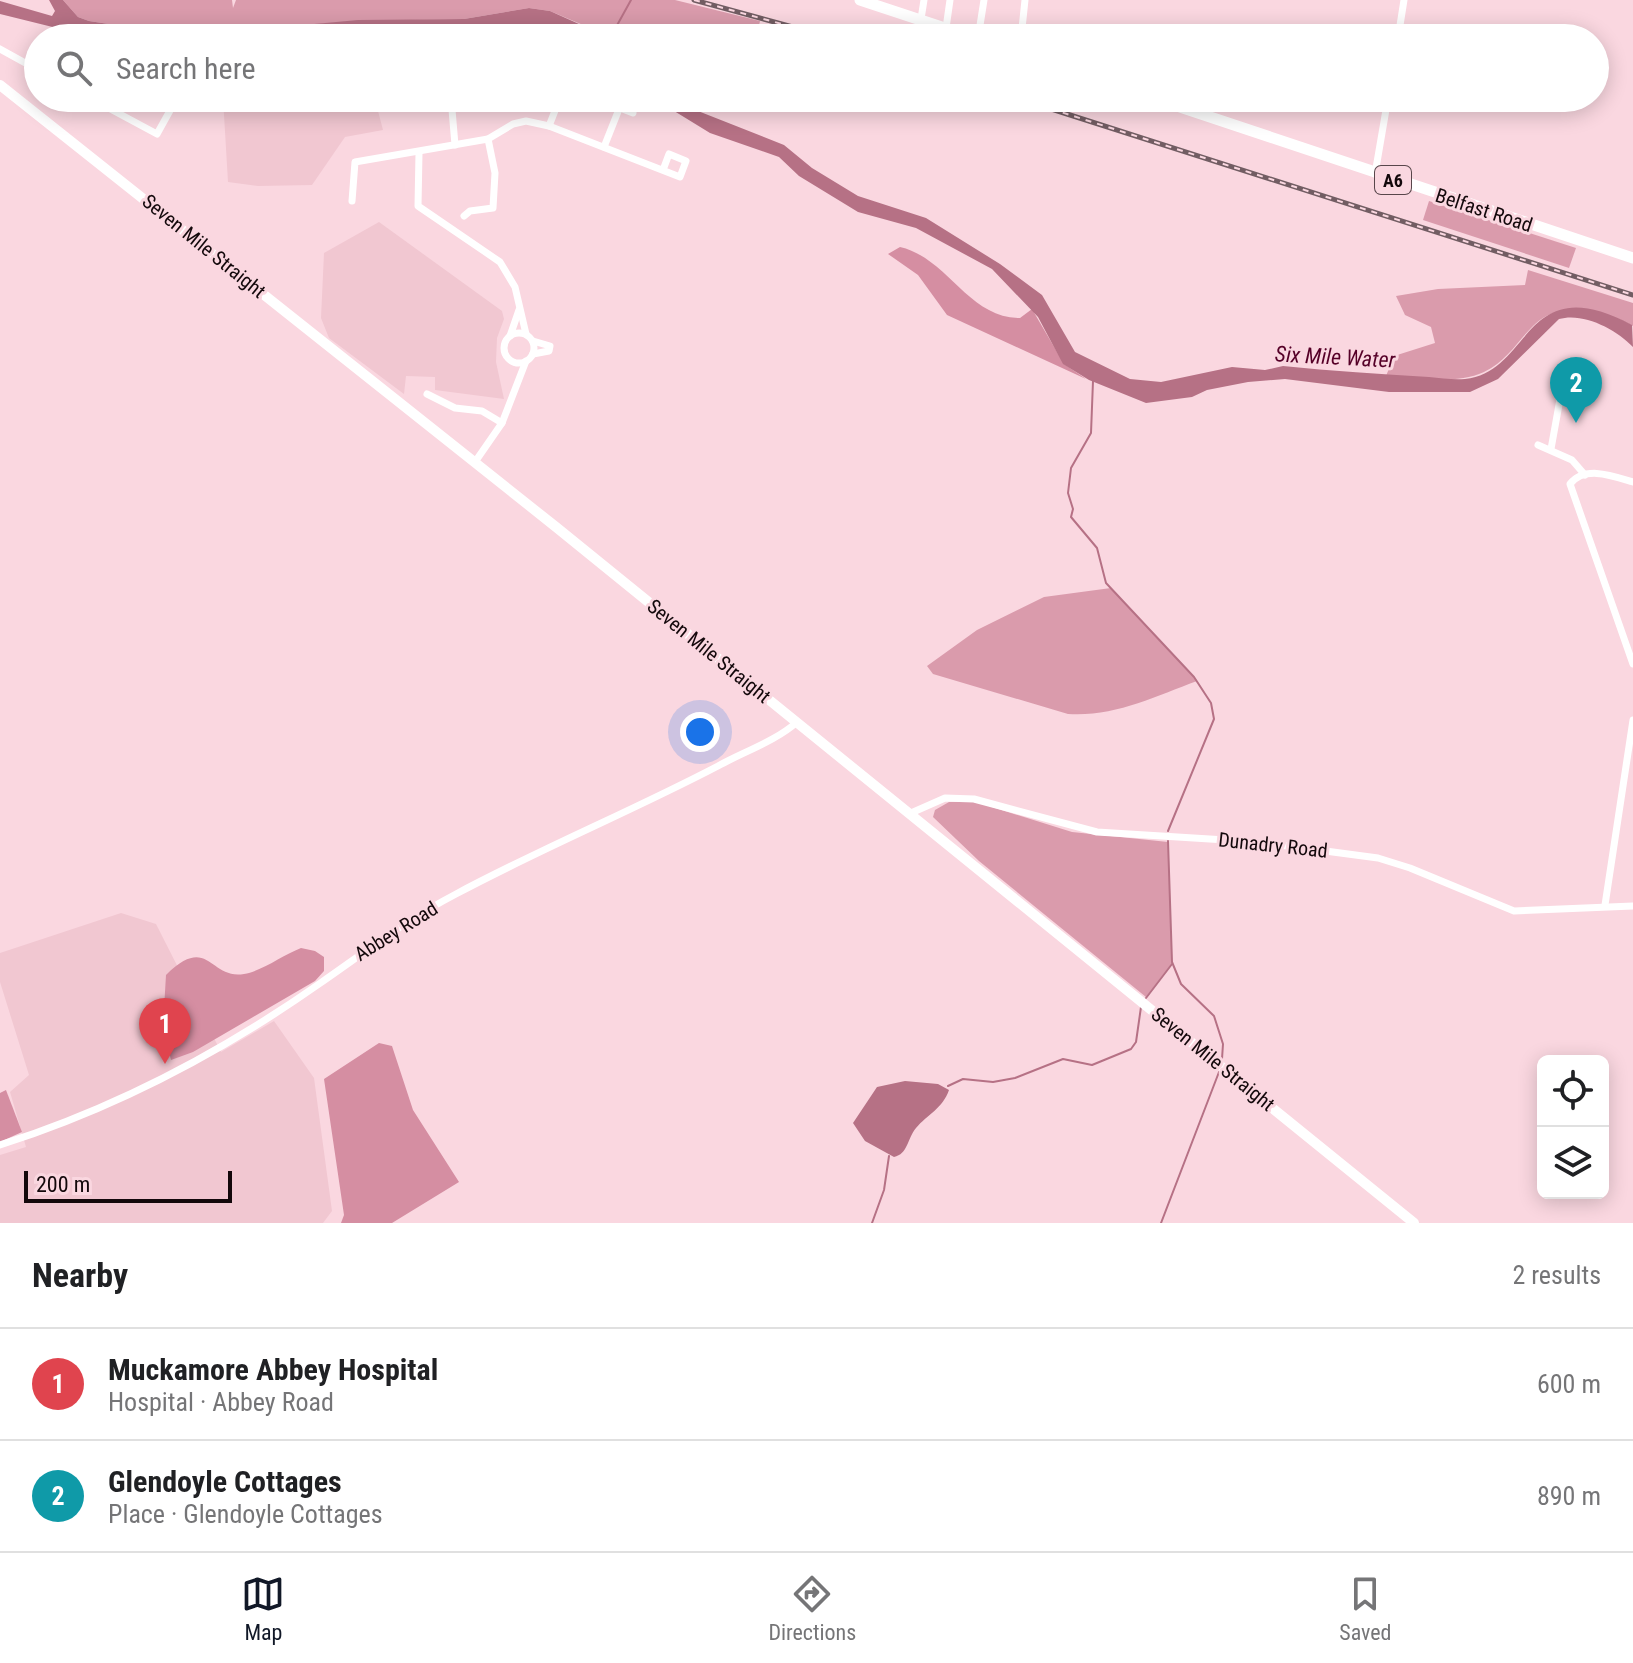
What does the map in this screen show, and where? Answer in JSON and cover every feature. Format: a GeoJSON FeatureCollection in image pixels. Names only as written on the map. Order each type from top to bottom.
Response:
{"type":"FeatureCollection","features":[{"type":"Feature","properties":{"kind":"main road"},"geometry":{"type":"LineString","coordinates":[[860,0],[935,24]]}},
{"type":"Feature","properties":{"kind":"main road","name":"Seven Mile Straight"},"geometry":{"type":"LineString","coordinates":[[0,85],[24,104]]}},
{"type":"Feature","properties":{"kind":"main road","name":"Seven Mile Straight"},"geometry":{"type":"LineString","coordinates":[[34,112],[911,813],[1414,1223]]}},
{"type":"Feature","properties":{"kind":"main road","name":"Belfast Road"},"geometry":{"type":"LineString","coordinates":[[1194,112],[1633,258]]}},
{"type":"Feature","properties":{"kind":"street"},"geometry":{"type":"LineString","coordinates":[[921,19],[924,0]]}},
{"type":"Feature","properties":{"kind":"street"},"geometry":{"type":"LineString","coordinates":[[947,24],[950,0]]}},
{"type":"Feature","properties":{"kind":"street"},"geometry":{"type":"LineString","coordinates":[[979,24],[984,0]]}},
{"type":"Feature","properties":{"kind":"street"},"geometry":{"type":"LineString","coordinates":[[1022,24],[1025,0]]}},
{"type":"Feature","properties":{"kind":"street"},"geometry":{"type":"LineString","coordinates":[[1400,24],[1404,0]]}},
{"type":"Feature","properties":{"kind":"street"},"geometry":{"type":"LineString","coordinates":[[0,49],[24,62]]}},
{"type":"Feature","properties":{"kind":"street"},"geometry":{"type":"LineString","coordinates":[[116,112],[157,134],[169,112]]}},
{"type":"Feature","properties":{"kind":"street"},"geometry":{"type":"LineString","coordinates":[[452,112],[455,145]]}},
{"type":"Feature","properties":{"kind":"street"},"geometry":{"type":"LineString","coordinates":[[549,126],[554,112]]}},
{"type":"Feature","properties":{"kind":"street"},"geometry":{"type":"LineString","coordinates":[[604,147],[618,112]]}},
{"type":"Feature","properties":{"kind":"street"},"geometry":{"type":"LineString","coordinates":[[1375,174],[1386,112]]}},
{"type":"Feature","properties":{"kind":"street"},"geometry":{"type":"LineString","coordinates":[[352,201],[354,163],[488,139],[519,122],[549,126],[663,170]]}},
{"type":"Feature","properties":{"kind":"street"},"geometry":{"type":"LineString","coordinates":[[464,216],[470,211],[493,208],[495,173],[488,139]]}},
{"type":"Feature","properties":{"kind":"street"},"geometry":{"type":"LineString","coordinates":[[419,153],[421,178],[418,206],[495,257],[513,282],[529,338],[529,357],[515,383],[502,423],[475,462]]}},
{"type":"Feature","properties":{"kind":"street"},"geometry":{"type":"LineString","coordinates":[[515,383],[505,349],[519,304]]}},
{"type":"Feature","properties":{"kind":"street"},"geometry":{"type":"LineString","coordinates":[[508,357],[516,362],[549,351],[550,346],[517,333],[509,337]]}},
{"type":"Feature","properties":{"kind":"street"},"geometry":{"type":"LineString","coordinates":[[427,394],[455,408],[481,410],[502,423]]}},
{"type":"Feature","properties":{"kind":"street"},"geometry":{"type":"LineString","coordinates":[[1551,449],[1560,399]]}},
{"type":"Feature","properties":{"kind":"street"},"geometry":{"type":"LineString","coordinates":[[1538,445],[1581,466],[1585,475]]}},
{"type":"Feature","properties":{"kind":"street"},"geometry":{"type":"LineString","coordinates":[[1633,482],[1606,474],[1585,475],[1572,480],[1571,488],[1633,664]]}},
{"type":"Feature","properties":{"kind":"street"},"geometry":{"type":"LineString","coordinates":[[1605,905],[1633,720]]}},
{"type":"Feature","properties":{"kind":"street","name":"Abbey Road"},"geometry":{"type":"LineString","coordinates":[[0,1145],[72,1121],[145,1087],[318,985],[368,946],[454,895],[670,792],[797,722]]}},
{"type":"Feature","properties":{"kind":"street","name":"Dunadry Road"},"geometry":{"type":"LineString","coordinates":[[911,813],[945,798],[974,799],[1097,832],[1258,842],[1378,858],[1514,911],[1633,906]]}},
{"type":"Feature","properties":{"kind":"shaded area"},"geometry":{"type":"Polygon","coordinates":[[[49,0],[63,0],[78,17],[109,24],[40,24],[0,14],[0,1],[52,16],[55,11],[49,0]]]}},
{"type":"Feature","properties":{"kind":"shaded area"},"geometry":{"type":"Polygon","coordinates":[[[63,0],[232,0],[233,8],[236,0],[675,0],[760,21],[759,24],[581,24],[550,11],[529,8],[464,19],[321,24],[109,24],[78,17],[63,0]]]}},
{"type":"Feature","properties":{"kind":"shaded area"},"geometry":{"type":"Polygon","coordinates":[[[529,8],[550,11],[579,24],[314,24],[358,20],[464,19],[529,8]]]}},
{"type":"Feature","properties":{"kind":"shaded area"},"geometry":{"type":"Polygon","coordinates":[[[224,112],[378,112],[383,130],[345,137],[312,185],[258,186],[228,182],[224,112]]]}},
{"type":"Feature","properties":{"kind":"shaded area"},"geometry":{"type":"Polygon","coordinates":[[[676,112],[701,112],[784,145],[812,168],[858,196],[926,218],[1000,264],[1042,295],[1075,352],[1130,379],[1161,382],[1232,367],[1265,370],[1283,366],[1465,379],[1487,372],[1549,315],[1569,308],[1596,310],[1632,325],[1633,347],[1599,324],[1568,317],[1559,319],[1498,379],[1470,392],[1389,392],[1285,379],[1248,382],[1207,390],[1192,397],[1146,403],[1089,380],[1063,364],[1038,317],[992,269],[916,228],[858,212],[799,176],[779,157],[710,133],[676,112]]]}},
{"type":"Feature","properties":{"kind":"shaded area"},"geometry":{"type":"Polygon","coordinates":[[[1429,201],[1576,248],[1569,268],[1423,220],[1429,201]]]}},
{"type":"Feature","properties":{"kind":"shaded area"},"geometry":{"type":"Polygon","coordinates":[[[379,222],[502,311],[504,319],[497,338],[496,362],[504,399],[435,390],[435,377],[406,376],[404,394],[329,338],[321,318],[324,253],[379,222]]]}},
{"type":"Feature","properties":{"kind":"shaded area"},"geometry":{"type":"Polygon","coordinates":[[[900,247],[932,263],[986,308],[1020,318],[1032,309],[1064,364],[1086,379],[947,315],[918,275],[888,254],[900,247]]]}},
{"type":"Feature","properties":{"kind":"shaded area"},"geometry":{"type":"Polygon","coordinates":[[[1528,270],[1633,303],[1633,326],[1600,313],[1562,311],[1548,315],[1537,323],[1508,354],[1484,372],[1449,380],[1386,376],[1394,356],[1435,343],[1431,327],[1405,315],[1396,296],[1438,289],[1525,285],[1528,270]]]}},
{"type":"Feature","properties":{"kind":"shaded area"},"geometry":{"type":"Polygon","coordinates":[[[1111,588],[1197,681],[1118,709],[1068,714],[933,674],[927,666],[977,630],[1044,597],[1111,588]]]}},
{"type":"Feature","properties":{"kind":"shaded area"},"geometry":{"type":"Polygon","coordinates":[[[949,802],[976,802],[1072,832],[1168,842],[1172,963],[1146,997],[979,861],[933,817],[935,810],[949,802]]]}},
{"type":"Feature","properties":{"kind":"shaded area"},"geometry":{"type":"Polygon","coordinates":[[[121,913],[156,924],[221,1052],[274,1021],[314,1078],[332,1211],[323,1223],[0,1223],[0,1155],[26,1147],[10,1092],[29,1075],[0,982],[0,953],[121,913]]]}},
{"type":"Feature","properties":{"kind":"shaded area"},"geometry":{"type":"Polygon","coordinates":[[[301,948],[324,957],[324,971],[315,981],[193,1052],[171,1060],[163,1026],[166,975],[191,958],[208,961],[232,974],[244,974],[301,948]]]}},
{"type":"Feature","properties":{"kind":"shaded area"},"geometry":{"type":"Polygon","coordinates":[[[379,1043],[392,1046],[413,1110],[459,1182],[392,1223],[341,1223],[344,1215],[324,1079],[379,1043]]]}},
{"type":"Feature","properties":{"kind":"shaded area"},"geometry":{"type":"Polygon","coordinates":[[[905,1081],[938,1084],[949,1090],[939,1107],[913,1132],[902,1153],[894,1157],[865,1141],[853,1123],[877,1087],[905,1081]]]}},
{"type":"Feature","properties":{"kind":"shaded area"},"geometry":{"type":"Polygon","coordinates":[[[6,1090],[22,1132],[0,1142],[0,1093],[6,1090]]]}},
{"type":"Feature","properties":{"kind":"waterway"},"geometry":{"type":"LineString","coordinates":[[618,24],[631,0]]}},
{"type":"Feature","properties":{"kind":"waterway"},"geometry":{"type":"LineString","coordinates":[[1093,381],[1091,433],[1071,468],[1068,493],[1073,509],[1071,517],[1097,548],[1106,583],[1194,677],[1211,703],[1214,719],[1168,831]]}},
{"type":"Feature","properties":{"kind":"waterway"},"geometry":{"type":"LineString","coordinates":[[1168,841],[1172,962],[1181,984],[1214,1016],[1223,1044],[1222,1059]]}},
{"type":"Feature","properties":{"kind":"waterway"},"geometry":{"type":"LineString","coordinates":[[1146,998],[1172,964]]}},
{"type":"Feature","properties":{"kind":"waterway"},"geometry":{"type":"LineString","coordinates":[[948,1086],[963,1079],[993,1082],[1015,1078],[1063,1059],[1092,1065],[1131,1049],[1136,1042],[1141,1007]]}},
{"type":"Feature","properties":{"kind":"waterway"},"geometry":{"type":"LineString","coordinates":[[1161,1223],[1219,1072]]}},
{"type":"Feature","properties":{"kind":"waterway"},"geometry":{"type":"LineString","coordinates":[[872,1223],[884,1190],[889,1156]]}},
{"type":"Feature","properties":{"kind":"railway"},"geometry":{"type":"LineString","coordinates":[[694,0],[782,24]]}},
{"type":"Feature","properties":{"kind":"railway"},"geometry":{"type":"LineString","coordinates":[[1061,112],[1633,295]]}},
{"type":"Feature","properties":{"kind":"place","name":"Glendoyle Cottages"},"geometry":{"type":"Point","coordinates":[1576,423]}},
{"type":"Feature","properties":{"kind":"place","name":"Muckamore Abbey Hospital"},"geometry":{"type":"Point","coordinates":[165,1064]}},
{"type":"Feature","properties":{"kind":"water label","name":"Six Mile Water"},"geometry":{"type":"Point","coordinates":[1335,357]}}]}
